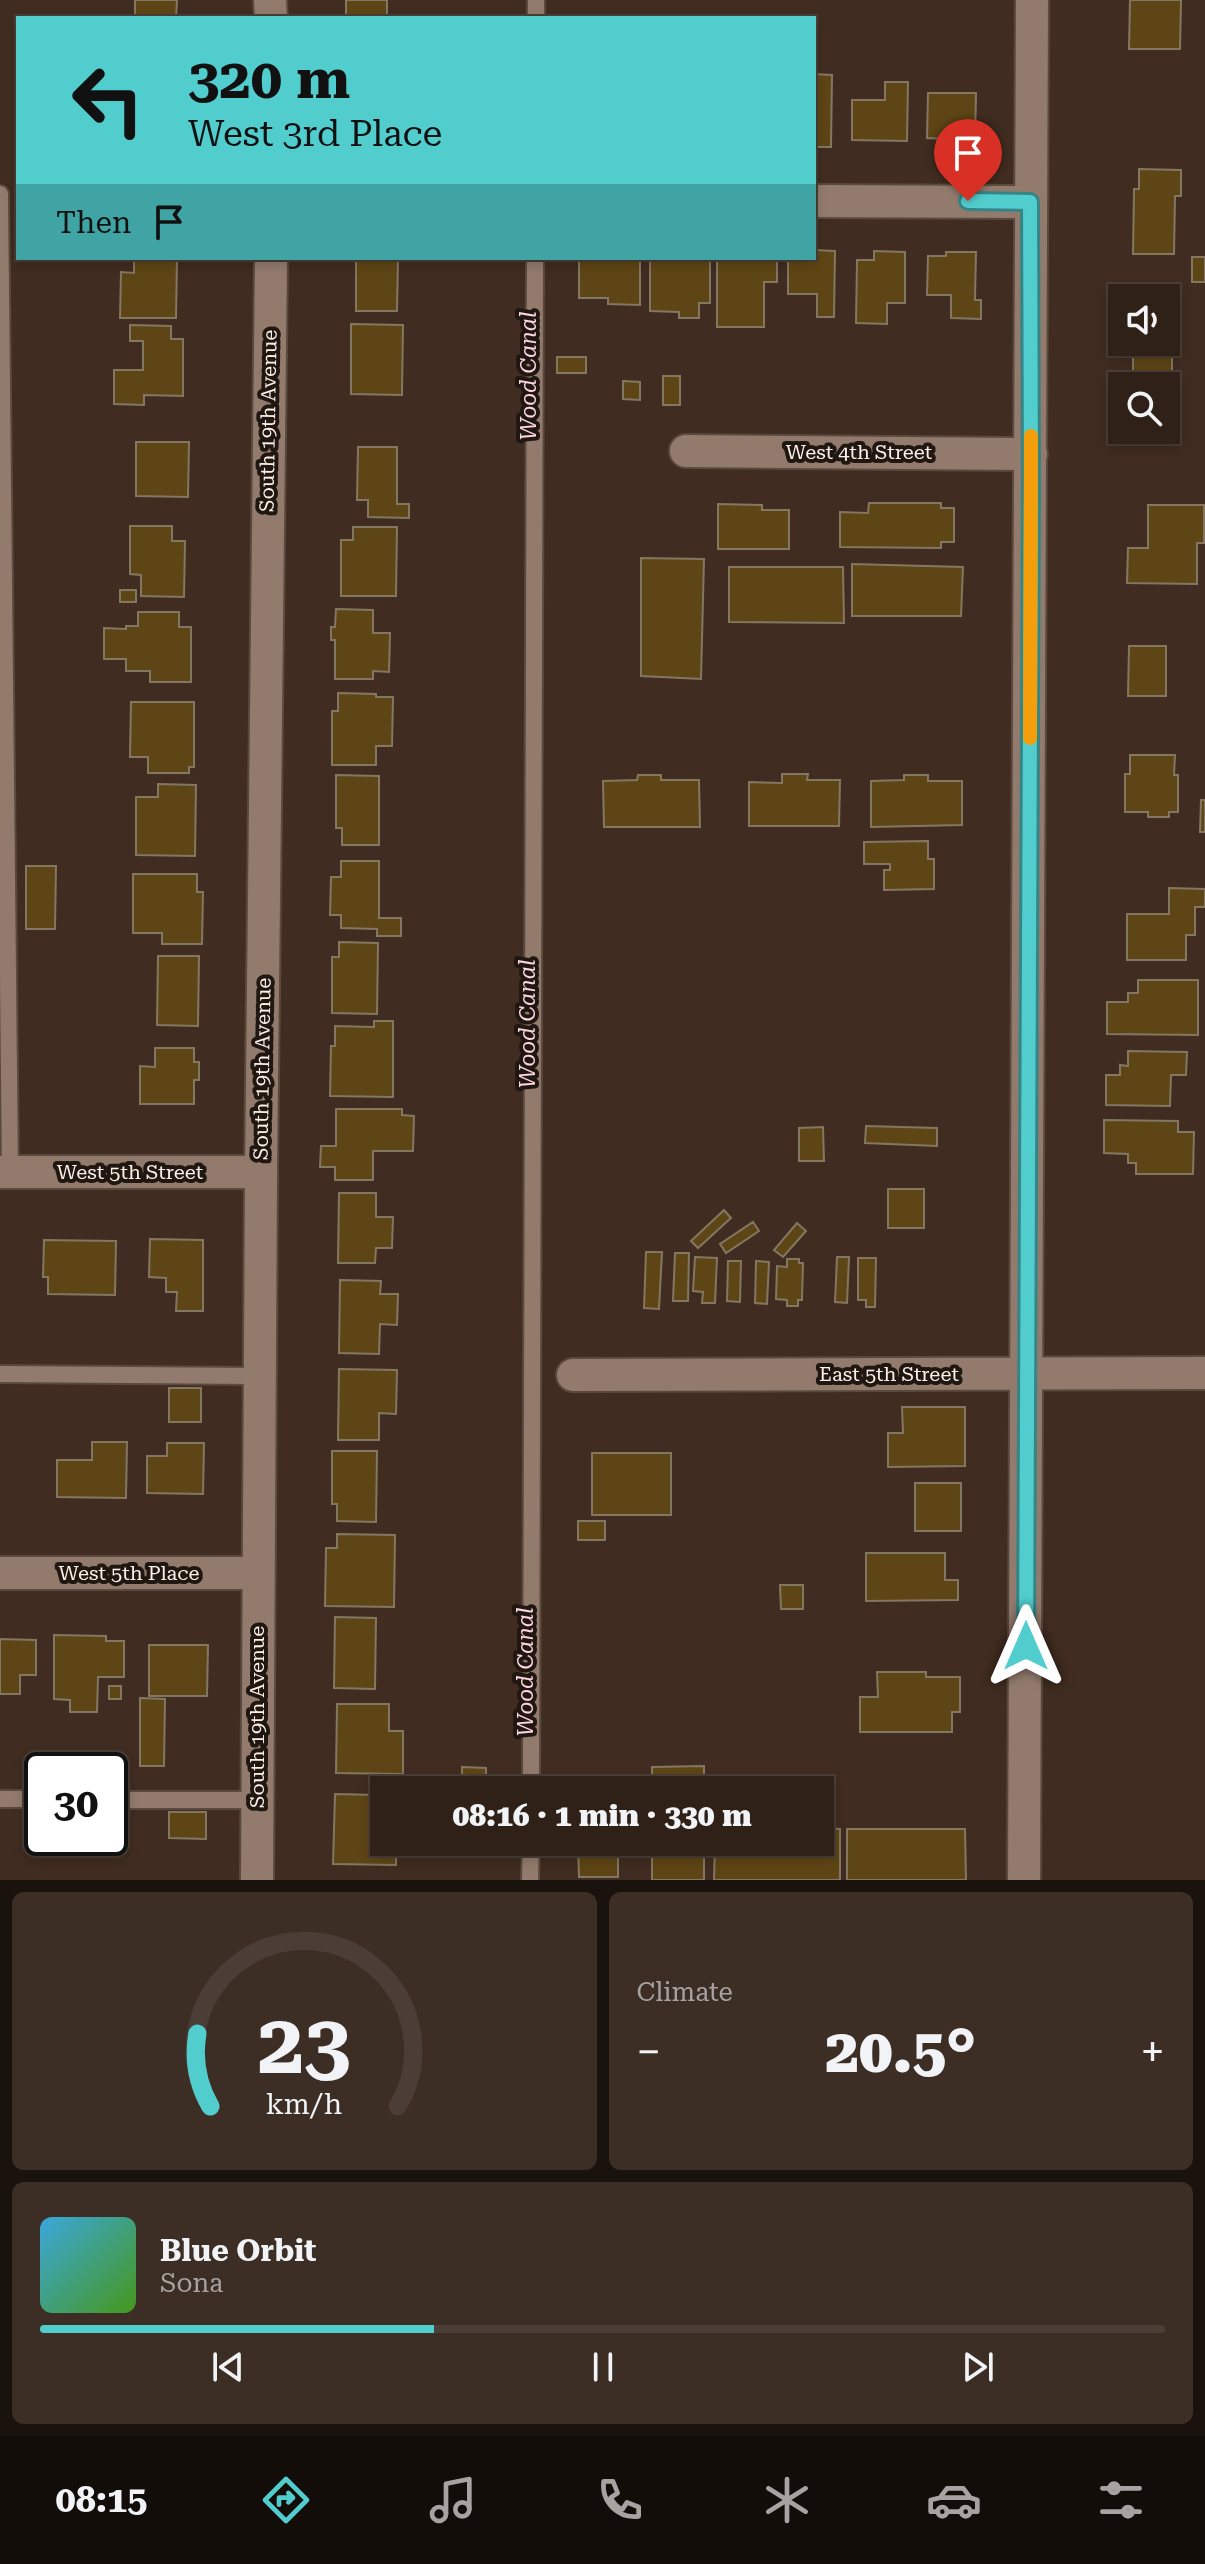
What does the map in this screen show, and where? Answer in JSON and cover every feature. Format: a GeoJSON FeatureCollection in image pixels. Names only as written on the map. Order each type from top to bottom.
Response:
{"type":"FeatureCollection","features":[{"type":"Feature","properties":{"kind":"street"},"geometry":{"type":"LineString","coordinates":[[1024,1880],[1032,0]]}},
{"type":"Feature","properties":{"kind":"street"},"geometry":{"type":"LineString","coordinates":[[816,201],[1030,202]]}},
{"type":"Feature","properties":{"kind":"street","name":"South 19th Avenue"},"geometry":{"type":"LineString","coordinates":[[257,1880],[271,260]]}},
{"type":"Feature","properties":{"kind":"street","name":"West 4th Street"},"geometry":{"type":"LineString","coordinates":[[686,451],[1031,454]]}},
{"type":"Feature","properties":{"kind":"street","name":"West 5th Street"},"geometry":{"type":"LineString","coordinates":[[5,1172],[261,1172]]}},
{"type":"Feature","properties":{"kind":"street","name":"East 5th Street"},"geometry":{"type":"LineString","coordinates":[[573,1375],[1205,1373]]}},
{"type":"Feature","properties":{"kind":"street","name":"West 5th Place"},"geometry":{"type":"LineString","coordinates":[[0,1573],[258,1573]]}},
{"type":"Feature","properties":{"kind":"lane"},"geometry":{"type":"LineString","coordinates":[[0,194],[5,1172]]}},
{"type":"Feature","properties":{"kind":"lane"},"geometry":{"type":"LineString","coordinates":[[531,1776],[535,260]]}},
{"type":"Feature","properties":{"kind":"lane"},"geometry":{"type":"LineString","coordinates":[[0,1374],[259,1376]]}},
{"type":"Feature","properties":{"kind":"lane"},"geometry":{"type":"LineString","coordinates":[[0,1799],[24,1799]]}},
{"type":"Feature","properties":{"kind":"lane"},"geometry":{"type":"LineString","coordinates":[[128,1800],[257,1800]]}},
{"type":"Feature","properties":{"kind":"lane"},"geometry":{"type":"LineString","coordinates":[[530,1880],[531,1856]]}},
{"type":"Feature","properties":{"kind":"building"},"geometry":{"type":"Polygon","coordinates":[[[135,0],[177,0],[176,16],[135,16],[135,0]]]}},
{"type":"Feature","properties":{"kind":"building"},"geometry":{"type":"Polygon","coordinates":[[[346,0],[387,0],[387,16],[346,16],[346,0]]]}},
{"type":"Feature","properties":{"kind":"building"},"geometry":{"type":"Polygon","coordinates":[[[1130,0],[1181,0],[1180,49],[1129,49],[1130,0]]]}},
{"type":"Feature","properties":{"kind":"building"},"geometry":{"type":"Polygon","coordinates":[[[816,74],[832,75],[831,147],[816,147],[816,74]]]}},
{"type":"Feature","properties":{"kind":"building"},"geometry":{"type":"Polygon","coordinates":[[[885,82],[908,82],[907,141],[852,140],[852,100],[885,100],[885,82]]]}},
{"type":"Feature","properties":{"kind":"building"},"geometry":{"type":"Polygon","coordinates":[[[928,93],[976,93],[975,144],[944,143],[944,139],[927,138],[928,93]]]}},
{"type":"Feature","properties":{"kind":"building"},"geometry":{"type":"Polygon","coordinates":[[[1139,169],[1181,170],[1181,196],[1175,196],[1174,254],[1133,254],[1134,189],[1139,189],[1139,169]]]}},
{"type":"Feature","properties":{"kind":"building"},"geometry":{"type":"Polygon","coordinates":[[[816,250],[835,251],[834,317],[817,317],[817,294],[788,294],[788,260],[816,260],[816,250]]]}},
{"type":"Feature","properties":{"kind":"building"},"geometry":{"type":"Polygon","coordinates":[[[874,251],[905,252],[905,303],[887,303],[887,324],[856,323],[857,260],[874,260],[874,251]]]}},
{"type":"Feature","properties":{"kind":"building"},"geometry":{"type":"Polygon","coordinates":[[[946,252],[976,252],[975,300],[981,300],[981,319],[951,318],[951,295],[927,295],[928,256],[946,256],[946,252]]]}},
{"type":"Feature","properties":{"kind":"building"},"geometry":{"type":"Polygon","coordinates":[[[1192,257],[1205,257],[1205,282],[1192,282],[1192,257]]]}},
{"type":"Feature","properties":{"kind":"building"},"geometry":{"type":"Polygon","coordinates":[[[134,260],[177,260],[176,318],[120,318],[121,272],[134,273],[134,260]]]}},
{"type":"Feature","properties":{"kind":"building"},"geometry":{"type":"Polygon","coordinates":[[[356,260],[398,260],[397,311],[356,311],[356,260]]]}},
{"type":"Feature","properties":{"kind":"building"},"geometry":{"type":"Polygon","coordinates":[[[579,260],[640,260],[640,305],[608,304],[608,298],[579,298],[579,260]]]}},
{"type":"Feature","properties":{"kind":"building"},"geometry":{"type":"Polygon","coordinates":[[[650,260],[710,260],[710,303],[699,303],[699,318],[679,318],[679,312],[650,311],[650,260]]]}},
{"type":"Feature","properties":{"kind":"building"},"geometry":{"type":"Polygon","coordinates":[[[717,260],[777,260],[777,282],[764,282],[764,327],[717,327],[717,260]]]}},
{"type":"Feature","properties":{"kind":"building"},"geometry":{"type":"Polygon","coordinates":[[[351,324],[403,325],[402,395],[351,394],[351,324]]]}},
{"type":"Feature","properties":{"kind":"building"},"geometry":{"type":"Polygon","coordinates":[[[130,325],[171,326],[171,339],[183,339],[183,396],[144,395],[144,405],[114,404],[114,370],[143,370],[143,341],[130,341],[130,325]]]}},
{"type":"Feature","properties":{"kind":"building"},"geometry":{"type":"Polygon","coordinates":[[[1133,356],[1172,356],[1172,372],[1133,372],[1133,356]]]}},
{"type":"Feature","properties":{"kind":"building"},"geometry":{"type":"Polygon","coordinates":[[[557,357],[586,357],[586,373],[557,373],[557,357]]]}},
{"type":"Feature","properties":{"kind":"building"},"geometry":{"type":"Polygon","coordinates":[[[663,376],[680,376],[680,405],[663,405],[663,376]]]}},
{"type":"Feature","properties":{"kind":"building"},"geometry":{"type":"Polygon","coordinates":[[[623,381],[640,382],[640,400],[623,399],[623,381]]]}},
{"type":"Feature","properties":{"kind":"building"},"geometry":{"type":"Polygon","coordinates":[[[136,442],[189,442],[188,497],[136,496],[136,442]]]}},
{"type":"Feature","properties":{"kind":"building"},"geometry":{"type":"Polygon","coordinates":[[[358,447],[397,447],[397,504],[409,504],[409,518],[368,517],[368,500],[357,500],[358,447]]]}},
{"type":"Feature","properties":{"kind":"building"},"geometry":{"type":"Polygon","coordinates":[[[869,503],[941,503],[941,508],[954,508],[954,542],[941,542],[941,548],[840,547],[840,512],[868,513],[869,503]]]}},
{"type":"Feature","properties":{"kind":"building"},"geometry":{"type":"Polygon","coordinates":[[[718,504],[762,505],[762,510],[789,510],[789,549],[718,549],[718,504]]]}},
{"type":"Feature","properties":{"kind":"building"},"geometry":{"type":"Polygon","coordinates":[[[1148,505],[1204,505],[1204,543],[1197,543],[1197,584],[1127,583],[1128,548],[1148,548],[1148,505]]]}},
{"type":"Feature","properties":{"kind":"building"},"geometry":{"type":"Polygon","coordinates":[[[130,526],[172,526],[172,541],[185,541],[184,597],[141,596],[141,575],[130,574],[130,526]]]}},
{"type":"Feature","properties":{"kind":"building"},"geometry":{"type":"Polygon","coordinates":[[[353,527],[397,527],[396,596],[341,596],[341,540],[353,540],[353,527]]]}},
{"type":"Feature","properties":{"kind":"building"},"geometry":{"type":"Polygon","coordinates":[[[641,558],[704,559],[701,679],[641,676],[641,558]]]}},
{"type":"Feature","properties":{"kind":"building"},"geometry":{"type":"Polygon","coordinates":[[[852,564],[963,567],[961,616],[852,616],[852,564]]]}},
{"type":"Feature","properties":{"kind":"building"},"geometry":{"type":"Polygon","coordinates":[[[729,567],[843,567],[844,623],[729,622],[729,567]]]}},
{"type":"Feature","properties":{"kind":"building"},"geometry":{"type":"Polygon","coordinates":[[[120,590],[136,590],[136,602],[120,602],[120,590]]]}},
{"type":"Feature","properties":{"kind":"building"},"geometry":{"type":"Polygon","coordinates":[[[336,609],[373,610],[373,633],[390,633],[389,672],[373,671],[373,679],[335,679],[335,640],[331,640],[331,627],[335,627],[336,609]]]}},
{"type":"Feature","properties":{"kind":"building"},"geometry":{"type":"Polygon","coordinates":[[[138,612],[179,612],[179,627],[191,627],[191,682],[150,682],[150,671],[126,671],[126,659],[104,659],[104,628],[138,626],[138,612]]]}},
{"type":"Feature","properties":{"kind":"building"},"geometry":{"type":"Polygon","coordinates":[[[1129,646],[1166,646],[1166,696],[1128,696],[1129,646]]]}},
{"type":"Feature","properties":{"kind":"building"},"geometry":{"type":"Polygon","coordinates":[[[338,693],[393,697],[392,746],[376,746],[376,765],[332,765],[332,711],[338,711],[338,693]]]}},
{"type":"Feature","properties":{"kind":"building"},"geometry":{"type":"Polygon","coordinates":[[[131,702],[194,702],[194,767],[189,767],[189,773],[148,773],[148,757],[130,757],[131,702]]]}},
{"type":"Feature","properties":{"kind":"building"},"geometry":{"type":"Polygon","coordinates":[[[1130,755],[1175,755],[1178,812],[1169,812],[1169,817],[1148,817],[1148,812],[1125,812],[1125,774],[1130,774],[1130,755]]]}},
{"type":"Feature","properties":{"kind":"building"},"geometry":{"type":"Polygon","coordinates":[[[782,774],[808,774],[807,780],[840,780],[839,826],[749,826],[749,782],[782,783],[782,774]]]}},
{"type":"Feature","properties":{"kind":"building"},"geometry":{"type":"Polygon","coordinates":[[[336,775],[379,776],[379,845],[342,845],[342,828],[336,828],[336,775]]]}},
{"type":"Feature","properties":{"kind":"building"},"geometry":{"type":"Polygon","coordinates":[[[638,775],[661,775],[661,780],[699,780],[700,827],[604,827],[603,781],[637,780],[638,775]]]}},
{"type":"Feature","properties":{"kind":"building"},"geometry":{"type":"Polygon","coordinates":[[[904,775],[928,775],[928,781],[962,781],[962,825],[871,827],[871,781],[904,780],[904,775]]]}},
{"type":"Feature","properties":{"kind":"building"},"geometry":{"type":"Polygon","coordinates":[[[158,784],[196,785],[195,856],[136,855],[136,797],[158,797],[158,784]]]}},
{"type":"Feature","properties":{"kind":"building"},"geometry":{"type":"Polygon","coordinates":[[[1201,800],[1205,800],[1205,832],[1200,832],[1201,800]]]}},
{"type":"Feature","properties":{"kind":"building"},"geometry":{"type":"Polygon","coordinates":[[[928,841],[928,859],[934,859],[934,889],[884,890],[884,870],[890,870],[890,864],[864,864],[864,842],[928,841]]]}},
{"type":"Feature","properties":{"kind":"building"},"geometry":{"type":"Polygon","coordinates":[[[341,861],[379,861],[379,918],[401,918],[401,936],[377,936],[377,929],[341,928],[341,915],[330,915],[331,877],[341,877],[341,861]]]}},
{"type":"Feature","properties":{"kind":"building"},"geometry":{"type":"Polygon","coordinates":[[[26,866],[56,866],[55,929],[26,929],[26,866]]]}},
{"type":"Feature","properties":{"kind":"building"},"geometry":{"type":"Polygon","coordinates":[[[133,874],[197,874],[197,892],[203,892],[202,944],[162,944],[162,933],[133,933],[133,874]]]}},
{"type":"Feature","properties":{"kind":"building"},"geometry":{"type":"Polygon","coordinates":[[[1169,888],[1205,889],[1205,907],[1195,907],[1195,935],[1186,935],[1186,960],[1127,960],[1127,914],[1169,914],[1169,888]]]}},
{"type":"Feature","properties":{"kind":"building"},"geometry":{"type":"Polygon","coordinates":[[[339,942],[378,943],[377,1014],[332,1013],[332,957],[339,957],[339,942]]]}},
{"type":"Feature","properties":{"kind":"building"},"geometry":{"type":"Polygon","coordinates":[[[158,956],[199,956],[198,1026],[157,1025],[158,956]]]}},
{"type":"Feature","properties":{"kind":"building"},"geometry":{"type":"Polygon","coordinates":[[[1138,980],[1198,980],[1198,1035],[1107,1034],[1107,1002],[1128,1002],[1128,993],[1138,993],[1138,980]]]}},
{"type":"Feature","properties":{"kind":"building"},"geometry":{"type":"Polygon","coordinates":[[[374,1021],[393,1021],[393,1097],[330,1096],[331,1046],[335,1046],[335,1026],[374,1027],[374,1021]]]}},
{"type":"Feature","properties":{"kind":"building"},"geometry":{"type":"Polygon","coordinates":[[[155,1048],[194,1048],[194,1062],[199,1062],[199,1080],[194,1080],[194,1104],[140,1104],[140,1066],[155,1067],[155,1048]]]}},
{"type":"Feature","properties":{"kind":"building"},"geometry":{"type":"Polygon","coordinates":[[[1128,1051],[1187,1052],[1186,1075],[1171,1075],[1170,1106],[1106,1105],[1106,1075],[1120,1075],[1120,1065],[1128,1066],[1128,1051]]]}},
{"type":"Feature","properties":{"kind":"building"},"geometry":{"type":"Polygon","coordinates":[[[336,1109],[402,1109],[402,1115],[414,1116],[413,1151],[373,1151],[373,1180],[335,1180],[335,1167],[320,1167],[321,1146],[336,1146],[336,1109]]]}},
{"type":"Feature","properties":{"kind":"building"},"geometry":{"type":"Polygon","coordinates":[[[1104,1120],[1178,1121],[1178,1132],[1194,1132],[1193,1174],[1136,1174],[1136,1163],[1128,1163],[1128,1154],[1104,1153],[1104,1120]]]}},
{"type":"Feature","properties":{"kind":"building"},"geometry":{"type":"Polygon","coordinates":[[[866,1126],[937,1128],[937,1146],[865,1143],[866,1126]]]}},
{"type":"Feature","properties":{"kind":"building"},"geometry":{"type":"Polygon","coordinates":[[[823,1127],[824,1161],[799,1161],[799,1128],[823,1127]]]}},
{"type":"Feature","properties":{"kind":"building"},"geometry":{"type":"Polygon","coordinates":[[[888,1189],[924,1189],[924,1228],[888,1228],[888,1189]]]}},
{"type":"Feature","properties":{"kind":"building"},"geometry":{"type":"Polygon","coordinates":[[[339,1193],[376,1193],[376,1217],[393,1217],[392,1248],[376,1248],[375,1263],[338,1263],[339,1193]]]}},
{"type":"Feature","properties":{"kind":"building"},"geometry":{"type":"Polygon","coordinates":[[[724,1210],[731,1218],[698,1248],[691,1241],[724,1210]]]}},
{"type":"Feature","properties":{"kind":"building"},"geometry":{"type":"Polygon","coordinates":[[[753,1222],[759,1231],[726,1253],[720,1244],[753,1222]]]}},
{"type":"Feature","properties":{"kind":"building"},"geometry":{"type":"Polygon","coordinates":[[[797,1223],[806,1231],[783,1257],[774,1250],[797,1223]]]}},
{"type":"Feature","properties":{"kind":"building"},"geometry":{"type":"Polygon","coordinates":[[[150,1239],[203,1240],[203,1311],[176,1311],[177,1292],[166,1292],[166,1278],[149,1277],[150,1239]]]}},
{"type":"Feature","properties":{"kind":"building"},"geometry":{"type":"Polygon","coordinates":[[[44,1240],[116,1241],[115,1295],[48,1294],[48,1277],[43,1277],[44,1240]]]}},
{"type":"Feature","properties":{"kind":"building"},"geometry":{"type":"Polygon","coordinates":[[[646,1252],[662,1252],[659,1309],[644,1308],[646,1252]]]}},
{"type":"Feature","properties":{"kind":"building"},"geometry":{"type":"Polygon","coordinates":[[[675,1253],[689,1253],[688,1301],[673,1301],[675,1253]]]}},
{"type":"Feature","properties":{"kind":"building"},"geometry":{"type":"Polygon","coordinates":[[[695,1257],[717,1258],[715,1303],[702,1303],[703,1292],[693,1291],[695,1257]]]}},
{"type":"Feature","properties":{"kind":"building"},"geometry":{"type":"Polygon","coordinates":[[[837,1257],[849,1257],[847,1303],[835,1302],[837,1257]]]}},
{"type":"Feature","properties":{"kind":"building"},"geometry":{"type":"Polygon","coordinates":[[[858,1258],[876,1258],[875,1307],[866,1307],[866,1300],[858,1300],[858,1258]]]}},
{"type":"Feature","properties":{"kind":"building"},"geometry":{"type":"Polygon","coordinates":[[[787,1259],[799,1259],[799,1263],[803,1263],[802,1300],[798,1300],[798,1306],[787,1306],[787,1300],[776,1299],[777,1266],[787,1267],[787,1259]]]}},
{"type":"Feature","properties":{"kind":"building"},"geometry":{"type":"Polygon","coordinates":[[[728,1261],[741,1261],[740,1302],[727,1301],[728,1261]]]}},
{"type":"Feature","properties":{"kind":"building"},"geometry":{"type":"Polygon","coordinates":[[[756,1261],[769,1262],[767,1304],[755,1303],[756,1261]]]}},
{"type":"Feature","properties":{"kind":"building"},"geometry":{"type":"Polygon","coordinates":[[[340,1280],[381,1281],[380,1294],[398,1294],[397,1325],[380,1324],[379,1354],[339,1353],[340,1280]]]}},
{"type":"Feature","properties":{"kind":"building"},"geometry":{"type":"Polygon","coordinates":[[[339,1369],[397,1370],[396,1414],[379,1413],[379,1440],[338,1440],[339,1369]]]}},
{"type":"Feature","properties":{"kind":"building"},"geometry":{"type":"Polygon","coordinates":[[[169,1388],[201,1388],[201,1422],[169,1422],[169,1388]]]}},
{"type":"Feature","properties":{"kind":"building"},"geometry":{"type":"Polygon","coordinates":[[[902,1407],[965,1407],[965,1466],[888,1467],[888,1433],[903,1433],[902,1407]]]}},
{"type":"Feature","properties":{"kind":"building"},"geometry":{"type":"Polygon","coordinates":[[[92,1442],[127,1442],[126,1498],[57,1497],[57,1460],[92,1460],[92,1442]]]}},
{"type":"Feature","properties":{"kind":"building"},"geometry":{"type":"Polygon","coordinates":[[[167,1443],[204,1443],[203,1494],[147,1493],[147,1456],[167,1456],[167,1443]]]}},
{"type":"Feature","properties":{"kind":"building"},"geometry":{"type":"Polygon","coordinates":[[[332,1451],[377,1451],[376,1522],[337,1521],[337,1504],[332,1504],[332,1451]]]}},
{"type":"Feature","properties":{"kind":"building"},"geometry":{"type":"Polygon","coordinates":[[[592,1453],[671,1453],[671,1515],[592,1515],[592,1453]]]}},
{"type":"Feature","properties":{"kind":"building"},"geometry":{"type":"Polygon","coordinates":[[[915,1483],[961,1483],[961,1531],[915,1531],[915,1483]]]}},
{"type":"Feature","properties":{"kind":"building"},"geometry":{"type":"Polygon","coordinates":[[[578,1521],[605,1521],[605,1540],[578,1540],[578,1521]]]}},
{"type":"Feature","properties":{"kind":"building"},"geometry":{"type":"Polygon","coordinates":[[[337,1534],[395,1535],[394,1607],[325,1606],[326,1548],[337,1548],[337,1534]]]}},
{"type":"Feature","properties":{"kind":"building"},"geometry":{"type":"Polygon","coordinates":[[[866,1553],[945,1553],[945,1580],[958,1580],[958,1600],[866,1601],[866,1553]]]}},
{"type":"Feature","properties":{"kind":"building"},"geometry":{"type":"Polygon","coordinates":[[[780,1585],[803,1585],[803,1609],[781,1609],[780,1585]]]}},
{"type":"Feature","properties":{"kind":"building"},"geometry":{"type":"Polygon","coordinates":[[[335,1617],[376,1618],[375,1689],[334,1688],[335,1617]]]}},
{"type":"Feature","properties":{"kind":"building"},"geometry":{"type":"Polygon","coordinates":[[[54,1635],[106,1636],[106,1641],[124,1641],[124,1677],[98,1677],[97,1712],[70,1712],[70,1700],[54,1699],[54,1635]]]}},
{"type":"Feature","properties":{"kind":"building"},"geometry":{"type":"Polygon","coordinates":[[[0,1639],[36,1640],[36,1675],[20,1675],[20,1694],[0,1694],[0,1639]]]}},
{"type":"Feature","properties":{"kind":"building"},"geometry":{"type":"Polygon","coordinates":[[[149,1645],[208,1645],[207,1696],[149,1696],[149,1645]]]}},
{"type":"Feature","properties":{"kind":"building"},"geometry":{"type":"Polygon","coordinates":[[[877,1672],[926,1672],[926,1677],[960,1677],[960,1712],[952,1712],[952,1732],[860,1732],[860,1697],[878,1697],[877,1672]]]}},
{"type":"Feature","properties":{"kind":"building"},"geometry":{"type":"Polygon","coordinates":[[[109,1686],[121,1686],[121,1699],[109,1699],[109,1686]]]}},
{"type":"Feature","properties":{"kind":"building"},"geometry":{"type":"Polygon","coordinates":[[[140,1698],[165,1699],[164,1766],[140,1766],[140,1698]]]}},
{"type":"Feature","properties":{"kind":"building"},"geometry":{"type":"Polygon","coordinates":[[[337,1704],[389,1704],[389,1731],[403,1731],[403,1774],[336,1773],[337,1704]]]}},
{"type":"Feature","properties":{"kind":"building"},"geometry":{"type":"Polygon","coordinates":[[[704,1766],[704,1776],[652,1776],[652,1767],[704,1766]]]}},
{"type":"Feature","properties":{"kind":"building"},"geometry":{"type":"Polygon","coordinates":[[[462,1767],[486,1768],[486,1776],[462,1776],[462,1767]]]}},
{"type":"Feature","properties":{"kind":"building"},"geometry":{"type":"Polygon","coordinates":[[[335,1794],[370,1795],[370,1856],[396,1856],[396,1865],[333,1864],[335,1794]]]}},
{"type":"Feature","properties":{"kind":"building"},"geometry":{"type":"Polygon","coordinates":[[[169,1812],[206,1812],[206,1839],[169,1838],[169,1812]]]}},
{"type":"Feature","properties":{"kind":"building"},"geometry":{"type":"Polygon","coordinates":[[[834,1829],[840,1829],[840,1880],[714,1880],[715,1856],[834,1856],[834,1829]]]}},
{"type":"Feature","properties":{"kind":"building"},"geometry":{"type":"Polygon","coordinates":[[[847,1829],[965,1829],[966,1880],[847,1880],[847,1829]]]}},
{"type":"Feature","properties":{"kind":"building"},"geometry":{"type":"Polygon","coordinates":[[[578,1856],[618,1856],[618,1877],[579,1877],[578,1856]]]}},
{"type":"Feature","properties":{"kind":"building"},"geometry":{"type":"Polygon","coordinates":[[[652,1856],[704,1856],[704,1880],[652,1880],[652,1856]]]}},
{"type":"Feature","properties":{"kind":"slow traffic"},"geometry":{"type":"LineString","coordinates":[[1030,738],[1031,436]]}},
{"type":"Feature","properties":{"kind":"route"},"geometry":{"type":"LineString","coordinates":[[968,201],[1030,202],[1026,1646]]}},
{"type":"Feature","properties":{"kind":"water label","name":"Wood Canal"},"geometry":{"type":"Point","coordinates":[528,376]}},
{"type":"Feature","properties":{"kind":"water label","name":"Wood Canal"},"geometry":{"type":"Point","coordinates":[527,1024]}},
{"type":"Feature","properties":{"kind":"water label","name":"Wood Canal"},"geometry":{"type":"Point","coordinates":[525,1672]}}]}
